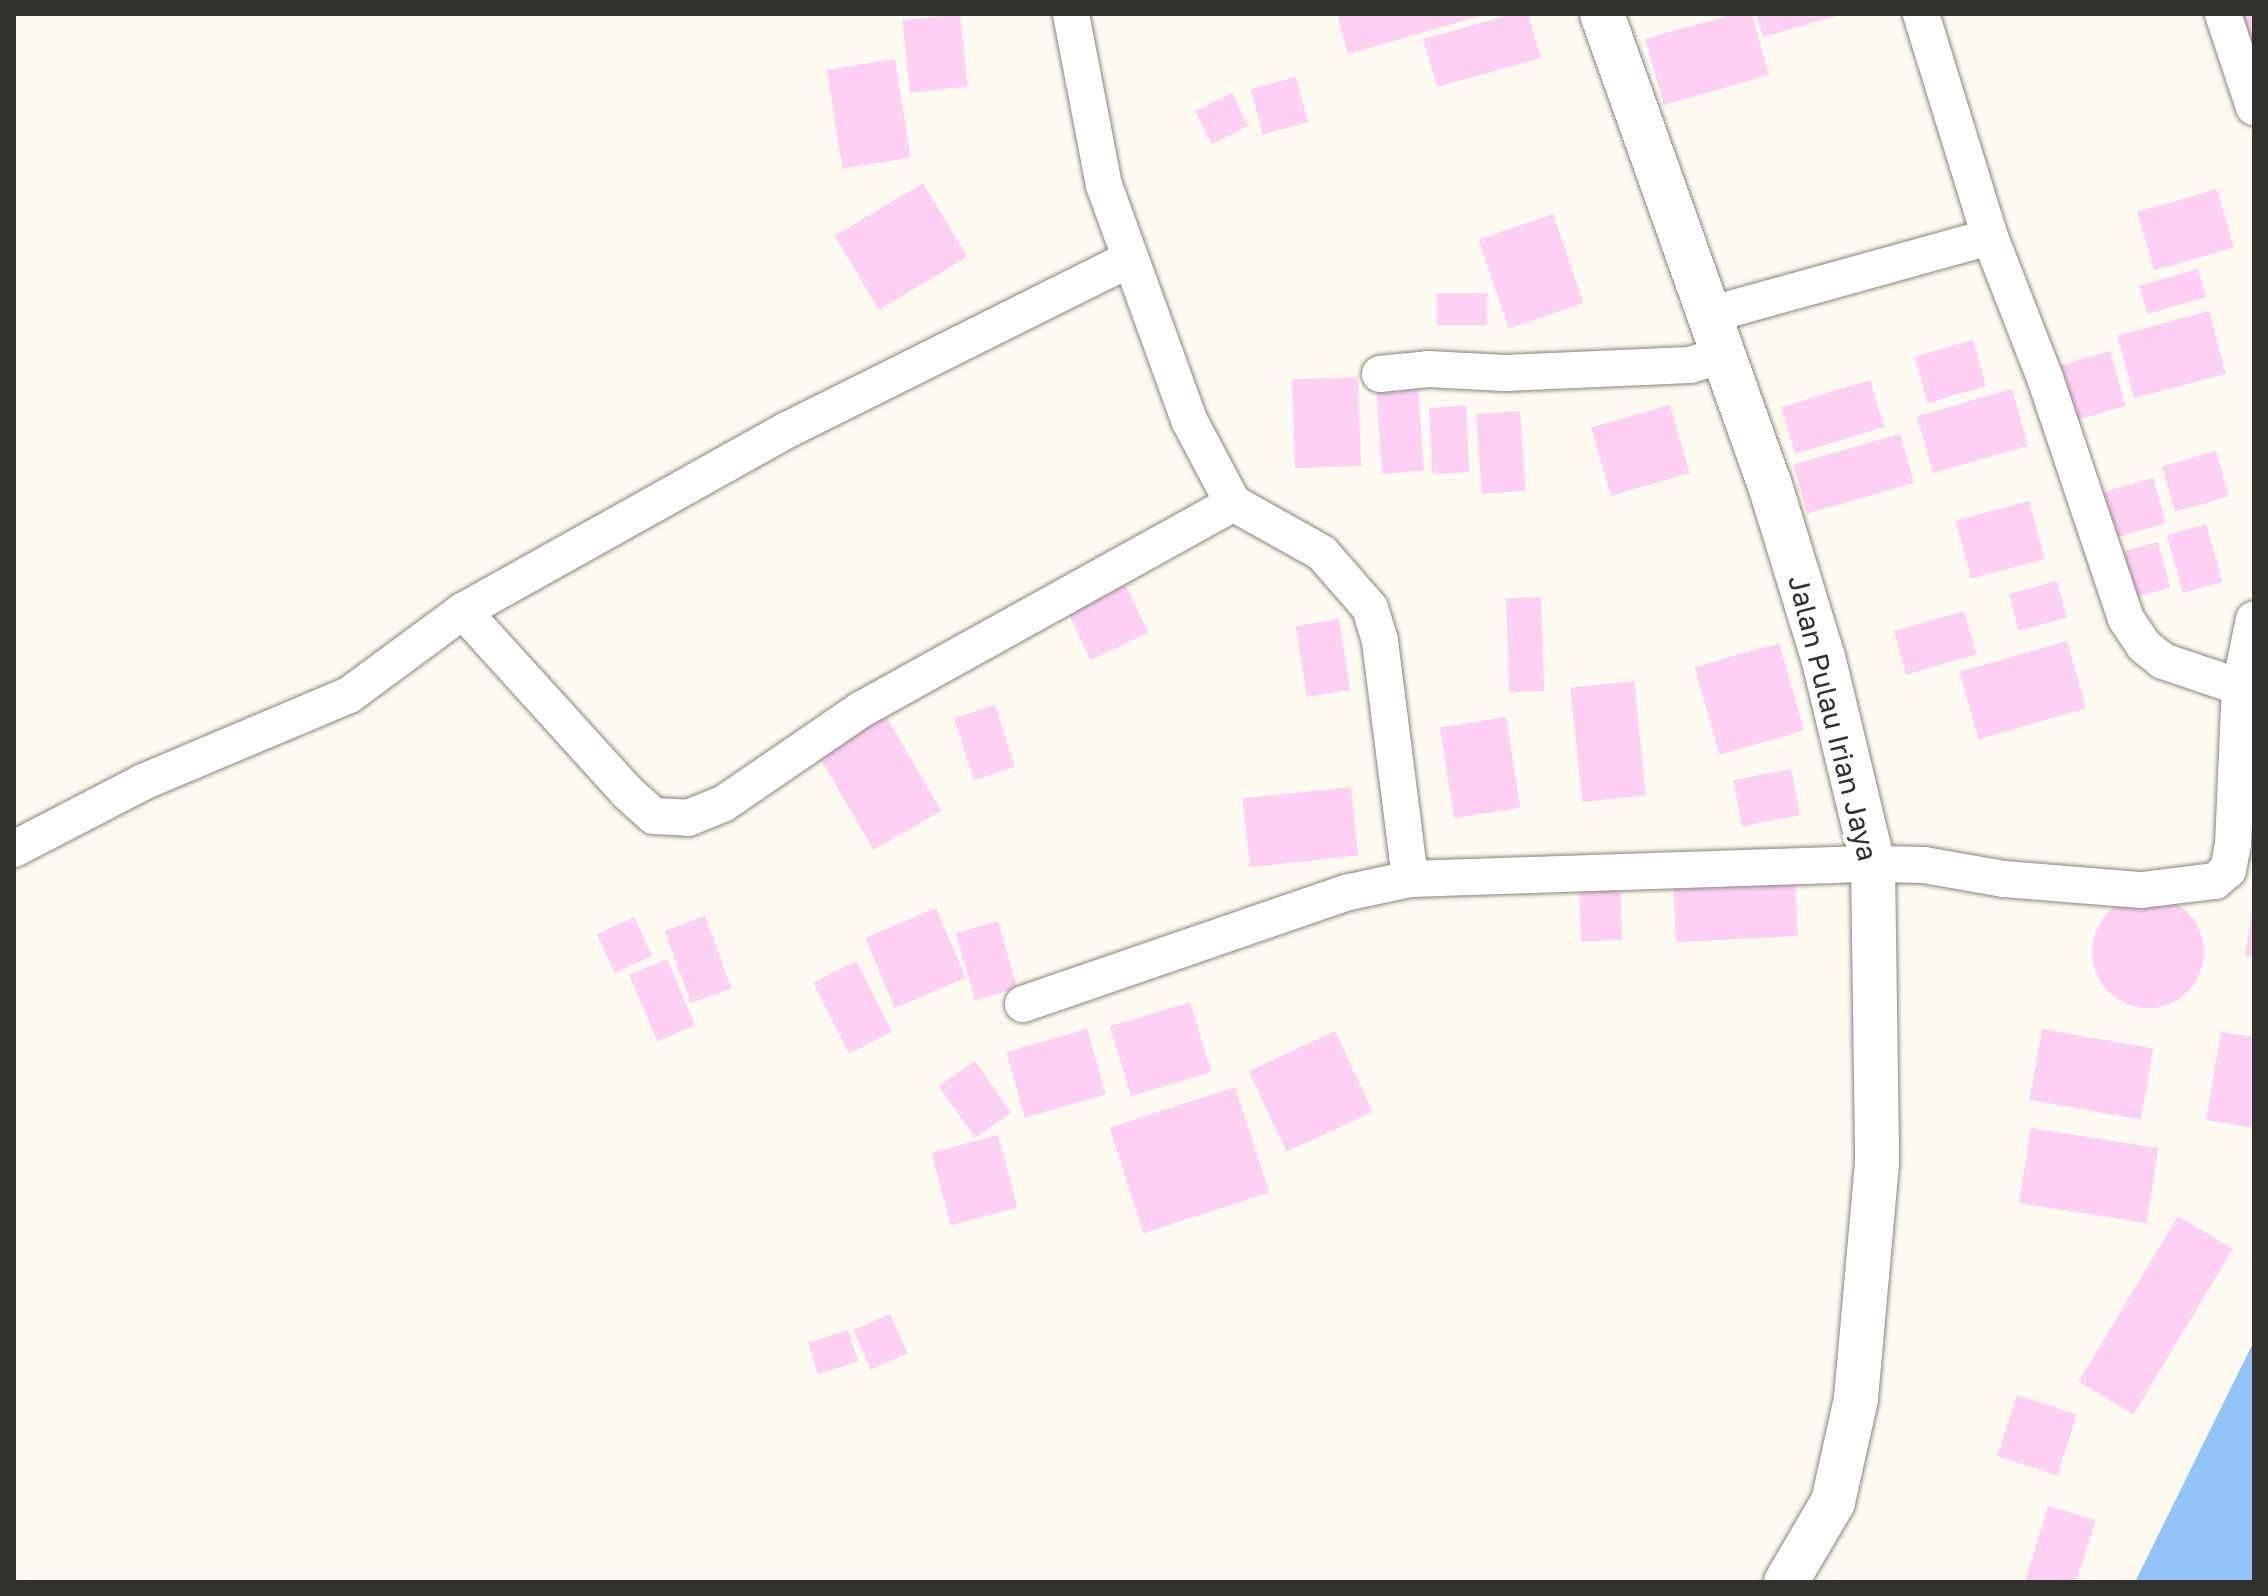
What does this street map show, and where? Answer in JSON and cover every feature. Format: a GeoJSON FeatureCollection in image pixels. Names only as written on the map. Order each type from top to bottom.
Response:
{"type":"FeatureCollection","features":[{"type":"Feature","properties":{"kind":"street"},"geometry":{"type":"LineString","coordinates":[[1071,14],[1104,185],[1128,260],[1189,420],[1233,503],[1322,553],[1370,608],[1380,641],[1410,879]]}},
{"type":"Feature","properties":{"kind":"street","name":"Jalan Pulau Irian Jaya"},"geometry":{"type":"LineString","coordinates":[[1602,14],[1712,314],[1823,657],[1873,864],[1877,1163],[1856,1399],[1833,1502],[1786,1582]]}},
{"type":"Feature","properties":{"kind":"street"},"geometry":{"type":"LineString","coordinates":[[1921,14],[1990,237],[2045,378],[2126,619],[2144,646],[2163,661],[2240,687]]}},
{"type":"Feature","properties":{"kind":"street"},"geometry":{"type":"LineString","coordinates":[[2223,14],[2254,107]]}},
{"type":"Feature","properties":{"kind":"street"},"geometry":{"type":"LineString","coordinates":[[1712,314],[1990,237]]}},
{"type":"Feature","properties":{"kind":"street"},"geometry":{"type":"LineString","coordinates":[[14,849],[143,782],[349,695],[463,611],[787,430],[1128,260]]}},
{"type":"Feature","properties":{"kind":"street"},"geometry":{"type":"LineString","coordinates":[[1380,374],[1428,369],[1505,373],[1690,365],[1723,355]]}},
{"type":"Feature","properties":{"kind":"street"},"geometry":{"type":"LineString","coordinates":[[463,611],[627,792],[654,816],[688,818],[723,804],[862,709],[1233,503]]}},
{"type":"Feature","properties":{"kind":"street"},"geometry":{"type":"LineString","coordinates":[[1023,1004],[1345,893],[1410,879],[1873,864],[1924,865],[2004,879],[2142,890],[2215,881],[2228,870],[2233,845],[2240,687],[2254,619]]}},
{"type":"Feature","properties":{"kind":"water"},"geometry":{"type":"Polygon","coordinates":[[[2254,1341],[2254,1582],[2135,1582],[2254,1341]]]}},
{"type":"Feature","properties":{"kind":"building"},"geometry":{"type":"Polygon","coordinates":[[[960,14],[968,87],[910,93],[902,20],[960,14]]]}},
{"type":"Feature","properties":{"kind":"building"},"geometry":{"type":"Polygon","coordinates":[[[1337,14],[1484,14],[1484,15],[1348,54],[1337,14]]]}},
{"type":"Feature","properties":{"kind":"building"},"geometry":{"type":"Polygon","coordinates":[[[1513,14],[1528,14],[1541,58],[1437,87],[1423,39],[1513,14]]]}},
{"type":"Feature","properties":{"kind":"building"},"geometry":{"type":"Polygon","coordinates":[[[1734,14],[1752,14],[1769,75],[1664,105],[1645,39],[1734,14]]]}},
{"type":"Feature","properties":{"kind":"building"},"geometry":{"type":"Polygon","coordinates":[[[1756,14],[1840,14],[1840,15],[1763,37],[1756,14]]]}},
{"type":"Feature","properties":{"kind":"building"},"geometry":{"type":"Polygon","coordinates":[[[2239,14],[2254,14],[2254,65],[2239,14]]]}},
{"type":"Feature","properties":{"kind":"building"},"geometry":{"type":"Polygon","coordinates":[[[895,59],[911,158],[842,169],[827,70],[895,59]]]}},
{"type":"Feature","properties":{"kind":"building"},"geometry":{"type":"Polygon","coordinates":[[[1296,77],[1308,122],[1263,135],[1251,89],[1296,77]]]}},
{"type":"Feature","properties":{"kind":"building"},"geometry":{"type":"Polygon","coordinates":[[[1232,93],[1248,126],[1211,144],[1195,111],[1232,93]]]}},
{"type":"Feature","properties":{"kind":"building"},"geometry":{"type":"Polygon","coordinates":[[[923,183],[967,257],[879,310],[835,236],[923,183]]]}},
{"type":"Feature","properties":{"kind":"building"},"geometry":{"type":"Polygon","coordinates":[[[2217,189],[2234,248],[2154,271],[2137,212],[2217,189]]]}},
{"type":"Feature","properties":{"kind":"building"},"geometry":{"type":"Polygon","coordinates":[[[1553,214],[1584,303],[1509,329],[1478,240],[1553,214]]]}},
{"type":"Feature","properties":{"kind":"building"},"geometry":{"type":"Polygon","coordinates":[[[2198,269],[2206,297],[2147,314],[2139,286],[2198,269]]]}},
{"type":"Feature","properties":{"kind":"building"},"geometry":{"type":"Polygon","coordinates":[[[1437,293],[1487,293],[1487,325],[1437,325],[1437,293]]]}},
{"type":"Feature","properties":{"kind":"building"},"geometry":{"type":"Polygon","coordinates":[[[2209,311],[2226,374],[2134,398],[2117,336],[2209,311]]]}},
{"type":"Feature","properties":{"kind":"building"},"geometry":{"type":"Polygon","coordinates":[[[1973,340],[1986,386],[1928,403],[1914,357],[1973,340]]]}},
{"type":"Feature","properties":{"kind":"building"},"geometry":{"type":"Polygon","coordinates":[[[2110,351],[2126,406],[2069,422],[2053,367],[2110,351]]]}},
{"type":"Feature","properties":{"kind":"building"},"geometry":{"type":"Polygon","coordinates":[[[1358,377],[1361,466],[1295,468],[1292,379],[1358,377]]]}},
{"type":"Feature","properties":{"kind":"building"},"geometry":{"type":"Polygon","coordinates":[[[1870,380],[1884,427],[1795,454],[1781,407],[1870,380]]]}},
{"type":"Feature","properties":{"kind":"building"},"geometry":{"type":"Polygon","coordinates":[[[1418,385],[1424,471],[1382,474],[1376,388],[1418,385]]]}},
{"type":"Feature","properties":{"kind":"building"},"geometry":{"type":"Polygon","coordinates":[[[2012,389],[2028,446],[1933,473],[1917,416],[2012,389]]]}},
{"type":"Feature","properties":{"kind":"building"},"geometry":{"type":"Polygon","coordinates":[[[1670,405],[1690,473],[1611,496],[1591,428],[1670,405]]]}},
{"type":"Feature","properties":{"kind":"building"},"geometry":{"type":"Polygon","coordinates":[[[1466,406],[1469,472],[1433,474],[1429,408],[1466,406]]]}},
{"type":"Feature","properties":{"kind":"building"},"geometry":{"type":"Polygon","coordinates":[[[1520,411],[1526,491],[1482,494],[1476,414],[1520,411]]]}},
{"type":"Feature","properties":{"kind":"building"},"geometry":{"type":"Polygon","coordinates":[[[1900,434],[1914,483],[1807,514],[1793,465],[1900,434]]]}},
{"type":"Feature","properties":{"kind":"building"},"geometry":{"type":"Polygon","coordinates":[[[2216,451],[2229,496],[2175,512],[2162,466],[2216,451]]]}},
{"type":"Feature","properties":{"kind":"building"},"geometry":{"type":"Polygon","coordinates":[[[2153,478],[2166,523],[2107,540],[2094,495],[2153,478]]]}},
{"type":"Feature","properties":{"kind":"building"},"geometry":{"type":"Polygon","coordinates":[[[2029,501],[2045,559],[1971,579],[1956,521],[2029,501]]]}},
{"type":"Feature","properties":{"kind":"building"},"geometry":{"type":"Polygon","coordinates":[[[2206,524],[2223,582],[2183,593],[2167,535],[2206,524]]]}},
{"type":"Feature","properties":{"kind":"building"},"geometry":{"type":"Polygon","coordinates":[[[2158,542],[2170,587],[2131,598],[2118,553],[2158,542]]]}},
{"type":"Feature","properties":{"kind":"building"},"geometry":{"type":"Polygon","coordinates":[[[2057,581],[2067,618],[2019,631],[2009,594],[2057,581]]]}},
{"type":"Feature","properties":{"kind":"building"},"geometry":{"type":"Polygon","coordinates":[[[1125,583],[1148,633],[1090,660],[1067,610],[1125,583]]]}},
{"type":"Feature","properties":{"kind":"building"},"geometry":{"type":"Polygon","coordinates":[[[1541,597],[1544,691],[1509,692],[1506,598],[1541,597]]]}},
{"type":"Feature","properties":{"kind":"building"},"geometry":{"type":"Polygon","coordinates":[[[1964,611],[1976,654],[1906,674],[1894,631],[1964,611]]]}},
{"type":"Feature","properties":{"kind":"building"},"geometry":{"type":"Polygon","coordinates":[[[1339,619],[1350,690],[1307,697],[1296,626],[1339,619]]]}},
{"type":"Feature","properties":{"kind":"building"},"geometry":{"type":"Polygon","coordinates":[[[2067,641],[2086,708],[1979,739],[1959,672],[2067,641]]]}},
{"type":"Feature","properties":{"kind":"building"},"geometry":{"type":"Polygon","coordinates":[[[1779,643],[1804,730],[1719,755],[1694,667],[1779,643]]]}},
{"type":"Feature","properties":{"kind":"building"},"geometry":{"type":"Polygon","coordinates":[[[1634,681],[1646,795],[1582,802],[1570,688],[1634,681]]]}},
{"type":"Feature","properties":{"kind":"building"},"geometry":{"type":"Polygon","coordinates":[[[995,705],[1015,767],[974,780],[954,718],[995,705]]]}},
{"type":"Feature","properties":{"kind":"building"},"geometry":{"type":"Polygon","coordinates":[[[885,714],[941,811],[873,850],[817,753],[885,714]]]}},
{"type":"Feature","properties":{"kind":"building"},"geometry":{"type":"Polygon","coordinates":[[[1506,717],[1520,808],[1454,818],[1440,727],[1506,717]]]}},
{"type":"Feature","properties":{"kind":"building"},"geometry":{"type":"Polygon","coordinates":[[[1791,769],[1800,815],[1742,826],[1733,780],[1791,769]]]}},
{"type":"Feature","properties":{"kind":"building"},"geometry":{"type":"Polygon","coordinates":[[[1351,787],[1358,856],[1250,867],[1243,798],[1351,787]]]}},
{"type":"Feature","properties":{"kind":"building"},"geometry":{"type":"Polygon","coordinates":[[[1620,876],[1622,940],[1581,941],[1579,877],[1620,876]]]}},
{"type":"Feature","properties":{"kind":"building"},"geometry":{"type":"Polygon","coordinates":[[[1795,880],[1798,936],[1676,942],[1673,886],[1795,880]]]}},
{"type":"Feature","properties":{"kind":"building"},"geometry":{"type":"Polygon","coordinates":[[[2148,896],[2169,900],[2188,912],[2200,931],[2204,952],[2200,973],[2188,992],[2169,1004],[2148,1008],[2127,1004],[2108,992],[2096,973],[2092,952],[2096,931],[2108,912],[2127,900],[2148,896]]]}},
{"type":"Feature","properties":{"kind":"building"},"geometry":{"type":"Polygon","coordinates":[[[936,908],[966,978],[895,1008],[865,938],[936,908]]]}},
{"type":"Feature","properties":{"kind":"building"},"geometry":{"type":"Polygon","coordinates":[[[2254,911],[2254,958],[2245,956],[2254,911]]]}},
{"type":"Feature","properties":{"kind":"building"},"geometry":{"type":"Polygon","coordinates":[[[705,916],[731,988],[691,1003],[665,931],[705,916]]]}},
{"type":"Feature","properties":{"kind":"building"},"geometry":{"type":"Polygon","coordinates":[[[634,917],[652,956],[615,973],[597,934],[634,917]]]}},
{"type":"Feature","properties":{"kind":"building"},"geometry":{"type":"Polygon","coordinates":[[[998,921],[1017,988],[975,1000],[956,933],[998,921]]]}},
{"type":"Feature","properties":{"kind":"building"},"geometry":{"type":"Polygon","coordinates":[[[667,959],[695,1025],[657,1041],[629,975],[667,959]]]}},
{"type":"Feature","properties":{"kind":"building"},"geometry":{"type":"Polygon","coordinates":[[[856,961],[892,1031],[849,1053],[813,983],[856,961]]]}},
{"type":"Feature","properties":{"kind":"building"},"geometry":{"type":"Polygon","coordinates":[[[1190,1002],[1211,1072],[1131,1096],[1110,1027],[1190,1002]]]}},
{"type":"Feature","properties":{"kind":"building"},"geometry":{"type":"Polygon","coordinates":[[[1087,1029],[1106,1094],[1025,1118],[1006,1052],[1087,1029]]]}},
{"type":"Feature","properties":{"kind":"building"},"geometry":{"type":"Polygon","coordinates":[[[2042,1029],[2153,1049],[2141,1120],[2029,1100],[2042,1029]]]}},
{"type":"Feature","properties":{"kind":"building"},"geometry":{"type":"Polygon","coordinates":[[[1335,1031],[1373,1112],[1287,1152],[1249,1071],[1335,1031]]]}},
{"type":"Feature","properties":{"kind":"building"},"geometry":{"type":"Polygon","coordinates":[[[2221,1032],[2254,1037],[2254,1128],[2206,1120],[2221,1032]]]}},
{"type":"Feature","properties":{"kind":"building"},"geometry":{"type":"Polygon","coordinates":[[[975,1061],[1011,1113],[975,1138],[939,1086],[975,1061]]]}},
{"type":"Feature","properties":{"kind":"building"},"geometry":{"type":"Polygon","coordinates":[[[1235,1087],[1269,1193],[1144,1233],[1109,1128],[1235,1087]]]}},
{"type":"Feature","properties":{"kind":"building"},"geometry":{"type":"Polygon","coordinates":[[[2031,1128],[2158,1148],[2147,1223],[2019,1203],[2031,1128]]]}},
{"type":"Feature","properties":{"kind":"building"},"geometry":{"type":"Polygon","coordinates":[[[998,1135],[1017,1207],[951,1225],[931,1153],[998,1135]]]}},
{"type":"Feature","properties":{"kind":"building"},"geometry":{"type":"Polygon","coordinates":[[[2178,1216],[2233,1249],[2133,1414],[2079,1381],[2178,1216]]]}},
{"type":"Feature","properties":{"kind":"building"},"geometry":{"type":"Polygon","coordinates":[[[890,1314],[907,1353],[871,1370],[853,1330],[890,1314]]]}},
{"type":"Feature","properties":{"kind":"building"},"geometry":{"type":"Polygon","coordinates":[[[848,1330],[858,1361],[818,1374],[808,1343],[848,1330]]]}},
{"type":"Feature","properties":{"kind":"building"},"geometry":{"type":"Polygon","coordinates":[[[2017,1395],[2077,1414],[2057,1475],[1997,1456],[2017,1395]]]}},
{"type":"Feature","properties":{"kind":"building"},"geometry":{"type":"Polygon","coordinates":[[[2048,1506],[2096,1520],[2076,1582],[2025,1582],[2048,1506]]]}}]}
